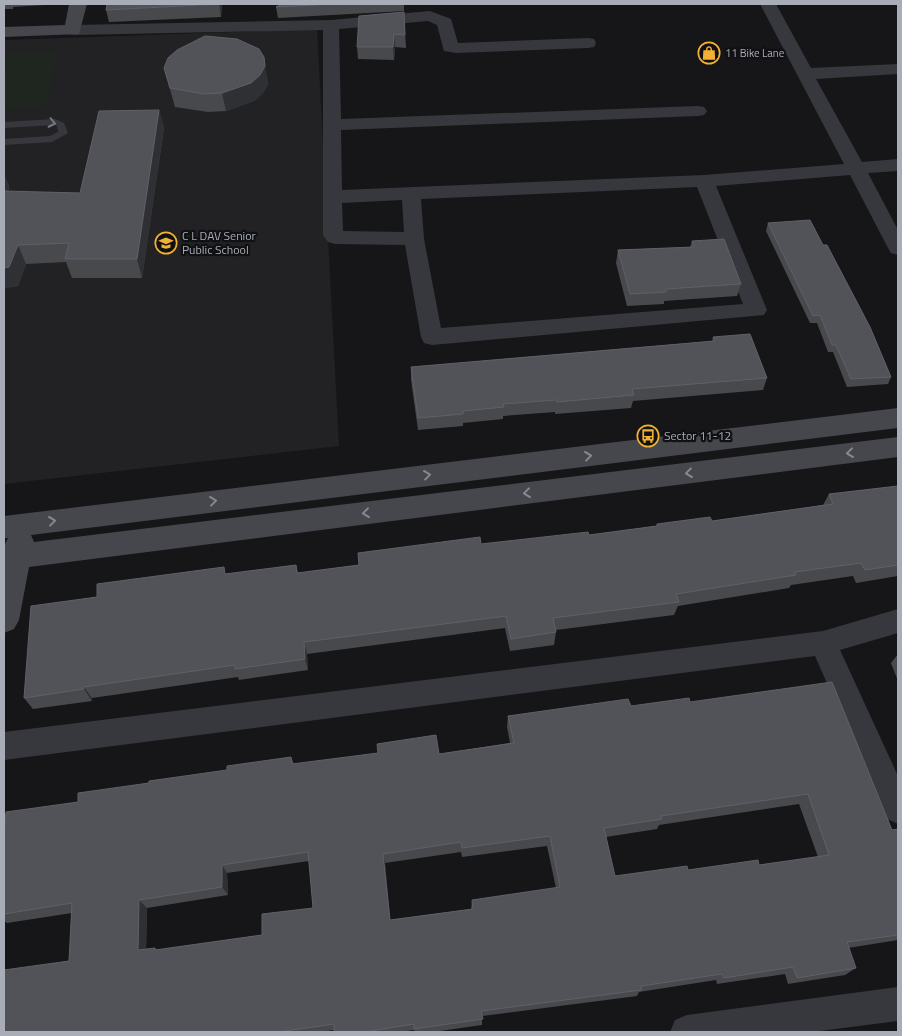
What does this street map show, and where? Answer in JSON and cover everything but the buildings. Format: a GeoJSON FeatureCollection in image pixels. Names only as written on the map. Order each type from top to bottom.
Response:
{"type":"FeatureCollection","features":[{"type":"Feature","properties":{"kind":"street"},"geometry":{"type":"LineString","coordinates":[[73,30],[78,4]]}},
{"type":"Feature","properties":{"kind":"street"},"geometry":{"type":"LineString","coordinates":[[768,4],[898,248]]}},
{"type":"Feature","properties":{"kind":"street"},"geometry":{"type":"LineString","coordinates":[[4,32],[73,30],[256,19],[331,25],[428,10],[445,22],[450,47],[588,43]]}},
{"type":"Feature","properties":{"kind":"street"},"geometry":{"type":"LineString","coordinates":[[331,25],[333,235],[335,237],[414,239]]}},
{"type":"Feature","properties":{"kind":"street"},"geometry":{"type":"LineString","coordinates":[[806,74],[898,69]]}},
{"type":"Feature","properties":{"kind":"street"},"geometry":{"type":"LineString","coordinates":[[332,125],[698,111]]}},
{"type":"Feature","properties":{"kind":"street"},"geometry":{"type":"LineString","coordinates":[[333,196],[704,181],[898,165]]}},
{"type":"Feature","properties":{"kind":"street"},"geometry":{"type":"LineString","coordinates":[[411,193],[414,239],[432,337],[756,310],[704,181]]}},
{"type":"Feature","properties":{"kind":"street"},"geometry":{"type":"LineString","coordinates":[[4,620],[13,525],[898,418]]}},
{"type":"Feature","properties":{"kind":"street"},"geometry":{"type":"LineString","coordinates":[[11,558],[898,447]]}},
{"type":"Feature","properties":{"kind":"street"},"geometry":{"type":"LineString","coordinates":[[4,746],[823,643],[898,621]]}},
{"type":"Feature","properties":{"kind":"street"},"geometry":{"type":"LineString","coordinates":[[823,643],[898,809]]}},
{"type":"Feature","properties":{"kind":"street"},"geometry":{"type":"LineString","coordinates":[[687,1032],[898,1004]]}},
{"type":"Feature","properties":{"kind":"lane"},"geometry":{"type":"LineString","coordinates":[[4,124],[55,122],[61,125],[63,133],[52,139],[4,142]]}},
{"type":"Feature","properties":{"kind":"shaded area","name":"C L DAV Senior Public School"},"geometry":{"type":"Polygon","coordinates":[[[317,29],[339,446],[4,484],[4,40],[317,29]]]}},
{"type":"Feature","properties":{"kind":"shaded area"},"geometry":{"type":"Polygon","coordinates":[[[9,52],[59,52],[45,107],[4,109],[4,71],[9,52]]]}},
{"type":"Feature","properties":{"kind":"place","name":"11 Bike Lane"},"geometry":{"type":"Point","coordinates":[709,53]}},
{"type":"Feature","properties":{"kind":"place","name":"C L DAV Senior Public School"},"geometry":{"type":"Point","coordinates":[166,243]}},
{"type":"Feature","properties":{"kind":"place","name":"Sector 11-12"},"geometry":{"type":"Point","coordinates":[648,436]}}]}
